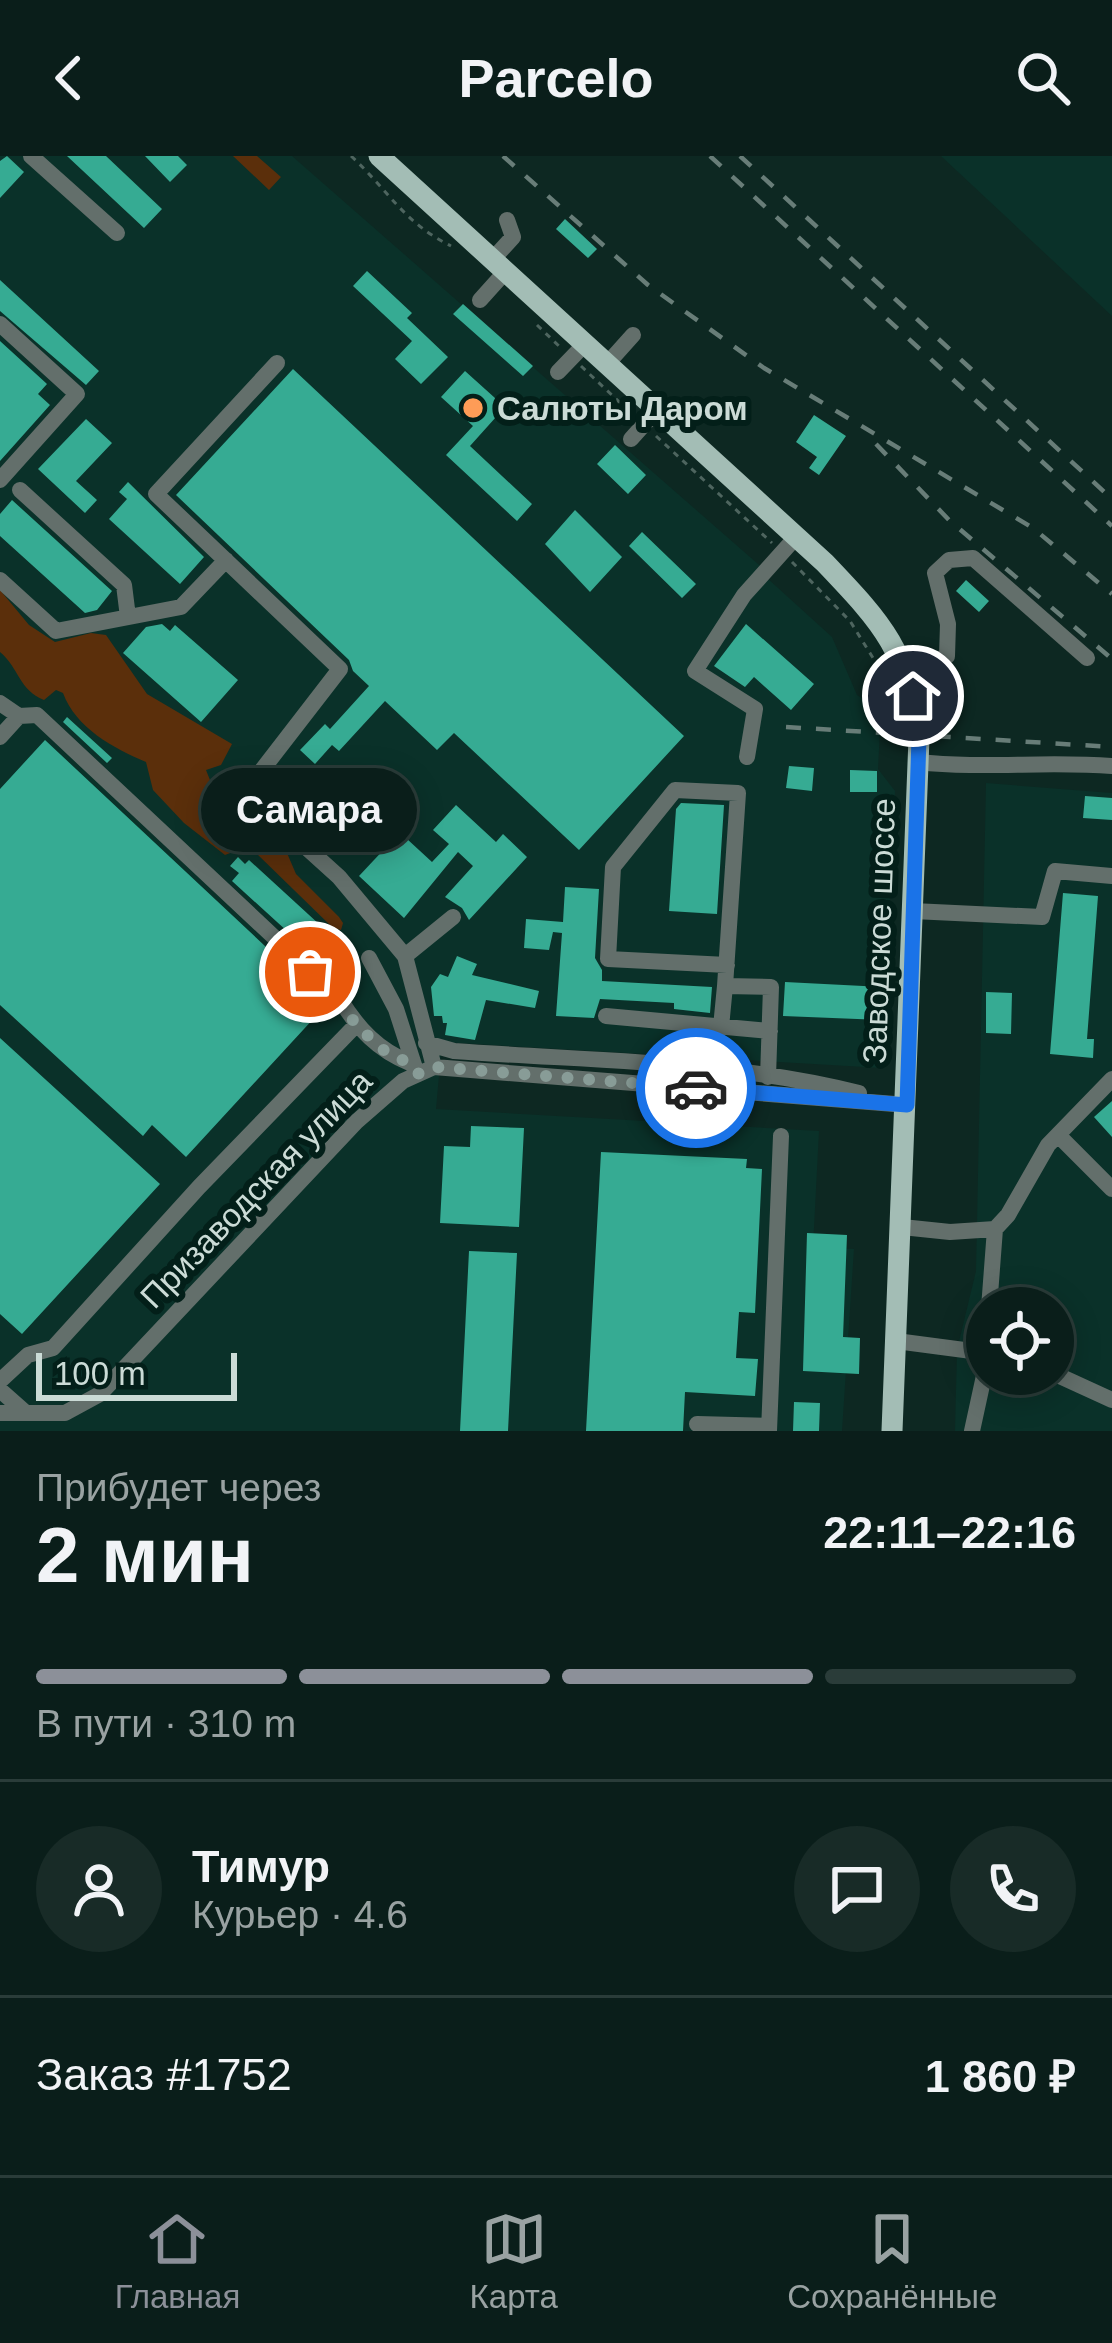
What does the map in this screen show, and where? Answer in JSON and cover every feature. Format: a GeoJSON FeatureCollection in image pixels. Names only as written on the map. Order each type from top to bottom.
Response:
{"type":"FeatureCollection","features":[{"type":"Feature","properties":{"kind":"main road","name":"Заводское шоссе"},"geometry":{"type":"LineString","coordinates":[[379,156],[500,265],[578,351],[607,364],[644,425],[868,608],[897,676],[919,738],[892,1431]]}},
{"type":"Feature","properties":{"kind":"street"},"geometry":{"type":"LineString","coordinates":[[31,156],[117,233]]}},
{"type":"Feature","properties":{"kind":"street"},"geometry":{"type":"LineString","coordinates":[[480,300],[513,237],[507,220]]}},
{"type":"Feature","properties":{"kind":"street"},"geometry":{"type":"LineString","coordinates":[[0,324],[77,394],[0,481]]}},
{"type":"Feature","properties":{"kind":"street"},"geometry":{"type":"LineString","coordinates":[[607,364],[633,335]]}},
{"type":"Feature","properties":{"kind":"street"},"geometry":{"type":"LineString","coordinates":[[558,372],[578,351]]}},
{"type":"Feature","properties":{"kind":"street"},"geometry":{"type":"LineString","coordinates":[[277,363],[156,494],[340,669],[245,792],[339,877],[405,956],[426,1042],[421,1068]]}},
{"type":"Feature","properties":{"kind":"street"},"geometry":{"type":"LineString","coordinates":[[20,490],[124,585],[128,617]]}},
{"type":"Feature","properties":{"kind":"street"},"geometry":{"type":"LineString","coordinates":[[747,757],[755,709],[695,671],[744,595],[788,544]]}},
{"type":"Feature","properties":{"kind":"street"},"geometry":{"type":"LineString","coordinates":[[897,676],[947,656],[948,624],[935,573],[949,560],[973,558],[1087,658]]}},
{"type":"Feature","properties":{"kind":"street"},"geometry":{"type":"LineString","coordinates":[[0,580],[56,631],[181,607],[226,560]]}},
{"type":"Feature","properties":{"kind":"street"},"geometry":{"type":"LineString","coordinates":[[0,703],[19,716],[37,715],[340,1000],[356,1025],[388,1054],[421,1068],[907,1105]]}},
{"type":"Feature","properties":{"kind":"street"},"geometry":{"type":"LineString","coordinates":[[0,737],[19,716]]}},
{"type":"Feature","properties":{"kind":"street"},"geometry":{"type":"LineString","coordinates":[[918,762],[967,767],[1112,766]]}},
{"type":"Feature","properties":{"kind":"street"},"geometry":{"type":"LineString","coordinates":[[721,1027],[727,965],[738,793],[675,790],[613,867],[608,959],[727,965]]}},
{"type":"Feature","properties":{"kind":"street"},"geometry":{"type":"LineString","coordinates":[[913,911],[1042,917],[1055,872],[1112,876]]}},
{"type":"Feature","properties":{"kind":"street"},"geometry":{"type":"LineString","coordinates":[[405,956],[452,917]]}},
{"type":"Feature","properties":{"kind":"street"},"geometry":{"type":"LineString","coordinates":[[369,958],[421,1068]]}},
{"type":"Feature","properties":{"kind":"street"},"geometry":{"type":"LineString","coordinates":[[725,986],[771,987],[768,1077]]}},
{"type":"Feature","properties":{"kind":"street"},"geometry":{"type":"LineString","coordinates":[[606,1016],[770,1031]]}},
{"type":"Feature","properties":{"kind":"street"},"geometry":{"type":"LineString","coordinates":[[0,1381],[28,1355],[53,1348],[199,1187],[356,1025]]}},
{"type":"Feature","properties":{"kind":"street"},"geometry":{"type":"LineString","coordinates":[[426,1042],[454,1051],[826,1084],[907,1105]]}},
{"type":"Feature","properties":{"kind":"street","name":"Призаводская улица"},"geometry":{"type":"LineString","coordinates":[[26,1413],[64,1414],[100,1394],[356,1122],[421,1068]]}},
{"type":"Feature","properties":{"kind":"street"},"geometry":{"type":"LineString","coordinates":[[991,1287],[995,1228],[1058,1135],[1112,1079]]}},
{"type":"Feature","properties":{"kind":"street"},"geometry":{"type":"LineString","coordinates":[[1058,1135],[1112,1189]]}},
{"type":"Feature","properties":{"kind":"street"},"geometry":{"type":"LineString","coordinates":[[697,1424],[769,1429],[781,1136]]}},
{"type":"Feature","properties":{"kind":"street"},"geometry":{"type":"LineString","coordinates":[[902,1227],[950,1232],[995,1228]]}},
{"type":"Feature","properties":{"kind":"street"},"geometry":{"type":"LineString","coordinates":[[896,1341],[966,1350]]}},
{"type":"Feature","properties":{"kind":"street"},"geometry":{"type":"LineString","coordinates":[[1074,1382],[1112,1400]]}},
{"type":"Feature","properties":{"kind":"street"},"geometry":{"type":"LineString","coordinates":[[0,1390],[26,1413]]}},
{"type":"Feature","properties":{"kind":"street"},"geometry":{"type":"LineString","coordinates":[[972,1431],[980,1395]]}},
{"type":"Feature","properties":{"kind":"street"},"geometry":{"type":"LineString","coordinates":[[0,1413],[26,1413]]}},
{"type":"Feature","properties":{"kind":"path"},"geometry":{"type":"LineString","coordinates":[[351,156],[372,175],[391,203],[426,234],[453,247]]}},
{"type":"Feature","properties":{"kind":"path"},"geometry":{"type":"LineString","coordinates":[[525,314],[578,351],[644,425],[788,544],[897,676]]}},
{"type":"Feature","properties":{"kind":"shaded area"},"geometry":{"type":"Polygon","coordinates":[[[0,156],[292,156],[767,572],[767,578],[832,637],[857,695],[881,710],[878,769],[895,791],[882,1068],[442,1042],[436,1109],[819,1131],[813,1247],[854,1249],[842,1431],[0,1431],[0,156]]]}},
{"type":"Feature","properties":{"kind":"shaded area"},"geometry":{"type":"Polygon","coordinates":[[[233,156],[257,156],[281,177],[269,190],[233,156]]]}},
{"type":"Feature","properties":{"kind":"shaded area"},"geometry":{"type":"Polygon","coordinates":[[[941,156],[1112,156],[1112,316],[941,156]]]}},
{"type":"Feature","properties":{"kind":"shaded area"},"geometry":{"type":"Polygon","coordinates":[[[0,590],[29,625],[55,642],[91,633],[106,635],[147,694],[232,744],[221,765],[206,770],[220,805],[272,835],[296,874],[339,917],[341,930],[333,928],[256,853],[246,847],[225,855],[184,823],[153,790],[146,762],[86,727],[63,693],[56,690],[44,700],[29,691],[0,652],[0,590]]]}},
{"type":"Feature","properties":{"kind":"shaded area"},"geometry":{"type":"Polygon","coordinates":[[[986,783],[1112,793],[1112,1431],[955,1431],[957,1350],[966,1313],[966,1395],[1074,1395],[1074,1287],[972,1287],[986,783]]]}},
{"type":"Feature","properties":{"kind":"building"},"geometry":{"type":"Polygon","coordinates":[[[7,156],[24,172],[0,198],[0,161],[7,156]]]}},
{"type":"Feature","properties":{"kind":"building"},"geometry":{"type":"Polygon","coordinates":[[[67,156],[106,156],[162,209],[144,228],[67,156]]]}},
{"type":"Feature","properties":{"kind":"building"},"geometry":{"type":"Polygon","coordinates":[[[145,156],[178,156],[187,165],[170,182],[145,156]]]}},
{"type":"Feature","properties":{"kind":"building"},"geometry":{"type":"Polygon","coordinates":[[[565,219],[597,249],[588,258],[556,229],[565,219]]]}},
{"type":"Feature","properties":{"kind":"building"},"geometry":{"type":"Polygon","coordinates":[[[367,271],[412,313],[407,318],[448,357],[421,384],[395,359],[412,341],[353,286],[367,271]]]}},
{"type":"Feature","properties":{"kind":"building"},"geometry":{"type":"Polygon","coordinates":[[[0,280],[99,371],[86,385],[0,311],[0,280]]]}},
{"type":"Feature","properties":{"kind":"building"},"geometry":{"type":"Polygon","coordinates":[[[463,304],[533,366],[523,376],[453,314],[463,304]]]}},
{"type":"Feature","properties":{"kind":"building"},"geometry":{"type":"Polygon","coordinates":[[[0,341],[47,384],[38,394],[50,405],[0,461],[0,341]]]}},
{"type":"Feature","properties":{"kind":"building"},"geometry":{"type":"Polygon","coordinates":[[[293,369],[684,736],[579,850],[454,733],[437,750],[385,701],[339,751],[332,745],[315,764],[300,750],[325,724],[330,729],[369,686],[349,660],[176,495],[293,369]]]}},
{"type":"Feature","properties":{"kind":"building"},"geometry":{"type":"Polygon","coordinates":[[[465,371],[505,407],[470,446],[532,504],[517,521],[446,455],[473,426],[441,397],[465,371]]]}},
{"type":"Feature","properties":{"kind":"building"},"geometry":{"type":"Polygon","coordinates":[[[814,415],[846,436],[819,475],[809,468],[817,457],[796,442],[814,415]]]}},
{"type":"Feature","properties":{"kind":"building"},"geometry":{"type":"Polygon","coordinates":[[[86,419],[112,443],[76,481],[97,500],[85,513],[38,469],[86,419]]]}},
{"type":"Feature","properties":{"kind":"building"},"geometry":{"type":"Polygon","coordinates":[[[615,445],[646,475],[628,494],[597,464],[615,445]]]}},
{"type":"Feature","properties":{"kind":"building"},"geometry":{"type":"Polygon","coordinates":[[[128,482],[204,557],[180,584],[109,519],[127,499],[119,492],[128,482]]]}},
{"type":"Feature","properties":{"kind":"building"},"geometry":{"type":"Polygon","coordinates":[[[12,500],[112,591],[97,610],[85,613],[0,536],[0,514],[12,500]]]}},
{"type":"Feature","properties":{"kind":"building"},"geometry":{"type":"Polygon","coordinates":[[[575,510],[622,557],[590,592],[545,544],[575,510]]]}},
{"type":"Feature","properties":{"kind":"building"},"geometry":{"type":"Polygon","coordinates":[[[642,532],[696,584],[682,598],[629,546],[642,532]]]}},
{"type":"Feature","properties":{"kind":"building"},"geometry":{"type":"Polygon","coordinates":[[[966,580],[989,601],[979,612],[956,591],[966,580]]]}},
{"type":"Feature","properties":{"kind":"building"},"geometry":{"type":"Polygon","coordinates":[[[162,624],[170,631],[175,625],[238,680],[201,722],[123,653],[146,627],[162,624]]]}},
{"type":"Feature","properties":{"kind":"building"},"geometry":{"type":"Polygon","coordinates":[[[746,624],[814,684],[791,710],[754,677],[745,687],[714,666],[746,624]]]}},
{"type":"Feature","properties":{"kind":"building"},"geometry":{"type":"Polygon","coordinates":[[[67,717],[112,758],[107,763],[63,722],[67,717]]]}},
{"type":"Feature","properties":{"kind":"building"},"geometry":{"type":"Polygon","coordinates":[[[45,740],[327,1004],[186,1157],[152,1125],[143,1136],[0,1005],[0,789],[45,740]]]}},
{"type":"Feature","properties":{"kind":"building"},"geometry":{"type":"Polygon","coordinates":[[[789,766],[814,768],[812,791],[786,788],[789,766]]]}},
{"type":"Feature","properties":{"kind":"building"},"geometry":{"type":"Polygon","coordinates":[[[300,768],[355,818],[334,840],[280,790],[300,768]]]}},
{"type":"Feature","properties":{"kind":"building"},"geometry":{"type":"Polygon","coordinates":[[[850,770],[877,771],[877,792],[850,792],[850,770]]]}},
{"type":"Feature","properties":{"kind":"building"},"geometry":{"type":"Polygon","coordinates":[[[1085,796],[1112,798],[1112,820],[1083,818],[1085,796]]]}},
{"type":"Feature","properties":{"kind":"building"},"geometry":{"type":"Polygon","coordinates":[[[681,803],[724,805],[717,914],[669,911],[676,809],[681,803]]]}},
{"type":"Feature","properties":{"kind":"building"},"geometry":{"type":"Polygon","coordinates":[[[456,805],[496,842],[503,834],[527,857],[469,920],[462,908],[445,897],[473,866],[458,852],[404,918],[359,876],[389,844],[370,826],[381,815],[432,862],[449,844],[433,830],[456,805]]]}},
{"type":"Feature","properties":{"kind":"building"},"geometry":{"type":"Polygon","coordinates":[[[238,857],[245,864],[249,860],[356,958],[360,968],[345,984],[232,881],[239,873],[230,866],[238,857]]]}},
{"type":"Feature","properties":{"kind":"building"},"geometry":{"type":"Polygon","coordinates":[[[565,887],[599,889],[595,958],[602,981],[712,987],[710,1013],[674,1009],[674,1003],[600,999],[594,1018],[556,1016],[562,933],[553,932],[549,950],[524,948],[526,919],[563,922],[565,887]]]}},
{"type":"Feature","properties":{"kind":"building"},"geometry":{"type":"Polygon","coordinates":[[[1063,893],[1098,896],[1087,1039],[1094,1039],[1093,1058],[1050,1054],[1063,893]]]}},
{"type":"Feature","properties":{"kind":"building"},"geometry":{"type":"Polygon","coordinates":[[[457,956],[477,964],[472,975],[539,991],[535,1008],[486,1000],[475,1040],[445,1035],[447,1023],[442,1016],[434,1016],[431,987],[440,974],[448,977],[457,956]]]}},
{"type":"Feature","properties":{"kind":"building"},"geometry":{"type":"Polygon","coordinates":[[[785,982],[883,987],[882,1020],[783,1016],[785,982]]]}},
{"type":"Feature","properties":{"kind":"building"},"geometry":{"type":"Polygon","coordinates":[[[986,992],[1012,993],[1011,1034],[986,1033],[986,992]]]}},
{"type":"Feature","properties":{"kind":"building"},"geometry":{"type":"Polygon","coordinates":[[[0,1038],[160,1184],[22,1334],[0,1314],[0,1038]]]}},
{"type":"Feature","properties":{"kind":"building"},"geometry":{"type":"Polygon","coordinates":[[[1112,1101],[1112,1137],[1094,1117],[1112,1101]]]}},
{"type":"Feature","properties":{"kind":"building"},"geometry":{"type":"Polygon","coordinates":[[[471,1126],[524,1128],[519,1227],[440,1223],[444,1146],[470,1147],[471,1126]]]}},
{"type":"Feature","properties":{"kind":"building"},"geometry":{"type":"Polygon","coordinates":[[[601,1152],[747,1159],[746,1168],[762,1169],[755,1313],[739,1312],[736,1358],[758,1359],[755,1396],[685,1392],[683,1431],[586,1431],[601,1152]]]}},
{"type":"Feature","properties":{"kind":"building"},"geometry":{"type":"Polygon","coordinates":[[[807,1233],[847,1235],[843,1337],[860,1338],[859,1374],[803,1371],[807,1233]]]}},
{"type":"Feature","properties":{"kind":"building"},"geometry":{"type":"Polygon","coordinates":[[[469,1251],[517,1253],[508,1431],[460,1431],[469,1251]]]}},
{"type":"Feature","properties":{"kind":"building"},"geometry":{"type":"Polygon","coordinates":[[[794,1402],[820,1403],[819,1431],[793,1431],[794,1402]]]}},
{"type":"Feature","properties":{"kind":"railway"},"geometry":{"type":"LineString","coordinates":[[503,156],[648,285],[764,368],[1033,528],[1112,594]]}},
{"type":"Feature","properties":{"kind":"railway"},"geometry":{"type":"LineString","coordinates":[[710,156],[1112,526]]}},
{"type":"Feature","properties":{"kind":"railway"},"geometry":{"type":"LineString","coordinates":[[740,156],[1112,499]]}},
{"type":"Feature","properties":{"kind":"railway"},"geometry":{"type":"LineString","coordinates":[[876,444],[949,520],[1112,659]]}},
{"type":"Feature","properties":{"kind":"railway"},"geometry":{"type":"LineString","coordinates":[[786,727],[1112,747]]}},
{"type":"Feature","properties":{"kind":"way so far"},"geometry":{"type":"LineString","coordinates":[[310,972],[340,1000],[356,1025],[419,1074],[434,1067],[696,1088]]}},
{"type":"Feature","properties":{"kind":"place","name":"Салюты Даром"},"geometry":{"type":"Point","coordinates":[473,408]}},
{"type":"Feature","properties":{"kind":"place","name":"Самара"},"geometry":{"type":"Point","coordinates":[310,972]}},
{"type":"Feature","properties":{"kind":"route"},"geometry":{"type":"LineString","coordinates":[[696,1088],[907,1105],[919,738],[913,696]]}}]}
